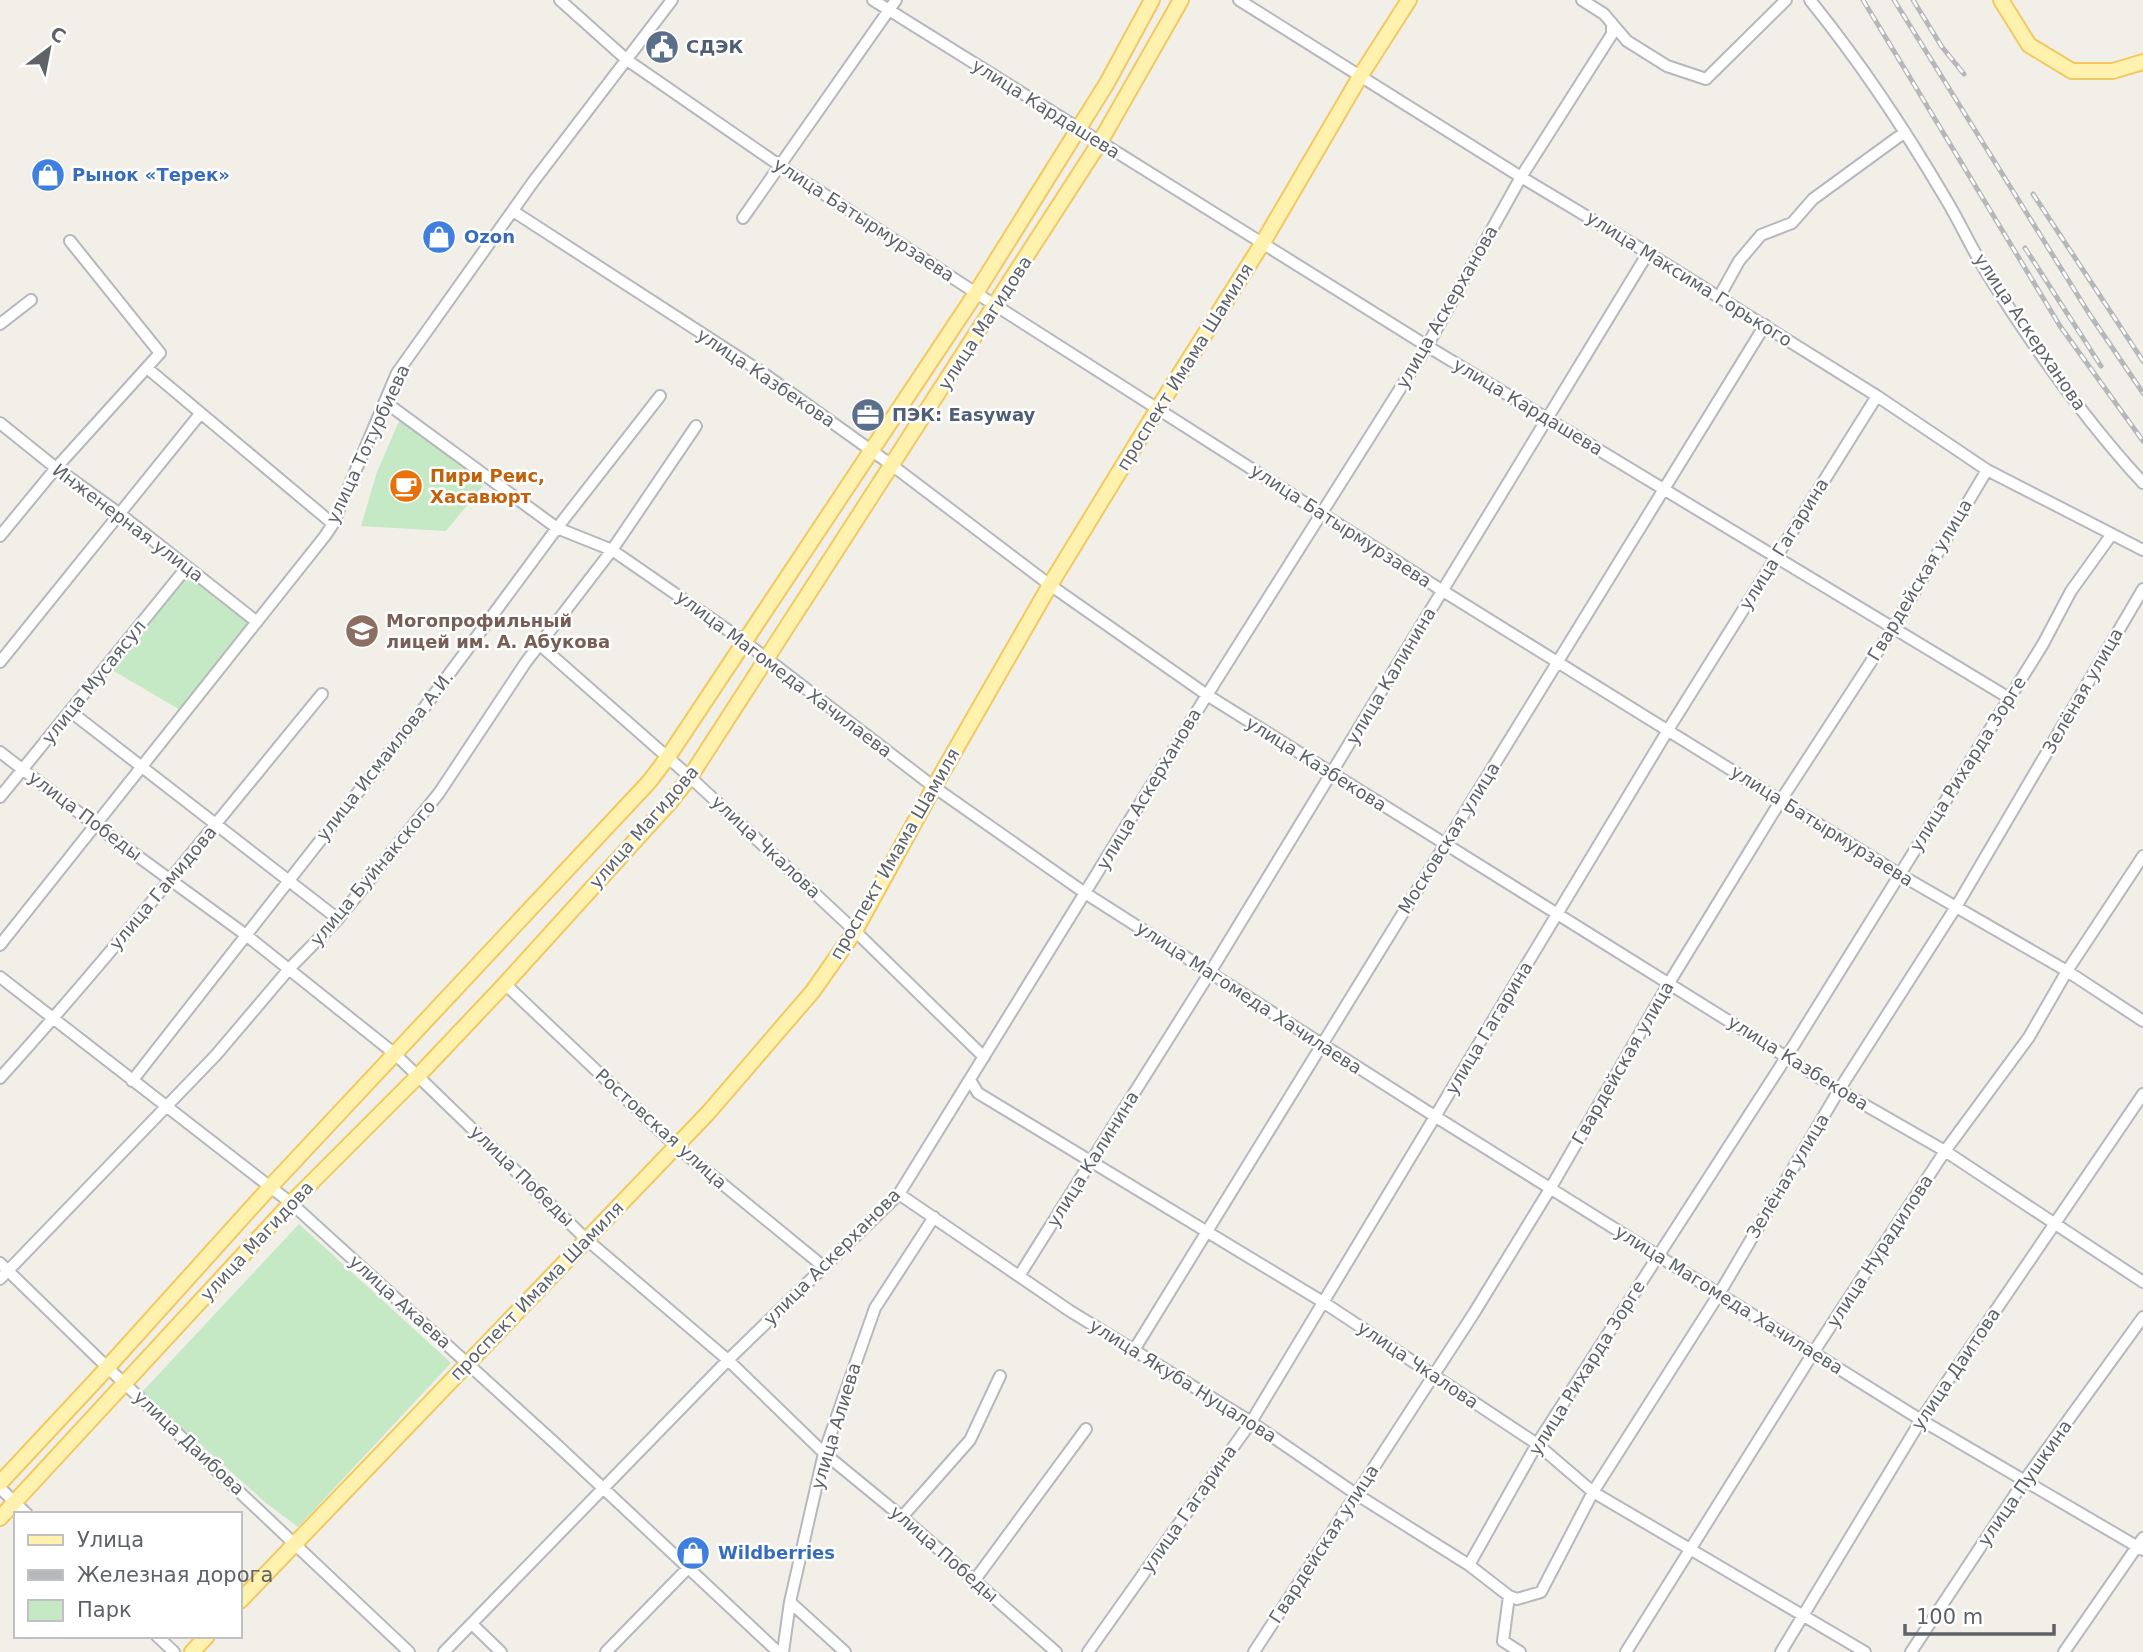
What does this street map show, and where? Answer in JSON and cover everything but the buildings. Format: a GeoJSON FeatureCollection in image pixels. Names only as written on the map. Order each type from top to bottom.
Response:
{"type":"FeatureCollection","features":[{"type":"Feature","properties":{"kind":"main road","name":"улица Магидова"},"geometry":{"type":"LineString","coordinates":[[0,1485],[271,1186],[649,782],[976,293],[1107,83],[1152,0]]}},
{"type":"Feature","properties":{"kind":"main road","name":"улица Магидова"},"geometry":{"type":"LineString","coordinates":[[0,1518],[291,1203],[505,984],[690,777],[893,467],[1100,142],[1181,0]]}},
{"type":"Feature","properties":{"kind":"main road","name":"проспект Имама Шамиля"},"geometry":{"type":"LineString","coordinates":[[242,1599],[708,1113],[813,991],[855,931],[933,787],[1050,585],[1262,244],[1361,75],[1409,0]]}},
{"type":"Feature","properties":{"kind":"main road"},"geometry":{"type":"LineString","coordinates":[[2001,0],[2029,45],[2072,71],[2113,71],[2143,62]]}},
{"type":"Feature","properties":{"kind":"main road"},"geometry":{"type":"LineString","coordinates":[[192,1652],[204,1638]]}},
{"type":"Feature","properties":{"kind":"street","name":"улица Батырмурзаева"},"geometry":{"type":"LineString","coordinates":[[560,0],[627,60],[779,165],[1157,410],[1899,874],[2067,971],[2143,1021]]}},
{"type":"Feature","properties":{"kind":"street","name":"улица Тотурбиева"},"geometry":{"type":"LineString","coordinates":[[0,945],[333,524],[397,373],[513,211],[672,0]]}},
{"type":"Feature","properties":{"kind":"street","name":"улица Кардашева"},"geometry":{"type":"LineString","coordinates":[[873,0],[1427,346],[2009,698]]}},
{"type":"Feature","properties":{"kind":"street"},"geometry":{"type":"LineString","coordinates":[[743,218],[896,0]]}},
{"type":"Feature","properties":{"kind":"street","name":"улица Максима Горького"},"geometry":{"type":"LineString","coordinates":[[1239,0],[1521,177],[1765,325],[1987,470],[2143,550]]}},
{"type":"Feature","properties":{"kind":"street"},"geometry":{"type":"LineString","coordinates":[[1582,0],[1604,13],[1627,41],[1667,66],[1706,79],[1786,0]]}},
{"type":"Feature","properties":{"kind":"street","name":"улица Аскерханова"},"geometry":{"type":"LineString","coordinates":[[1810,0],[1882,96],[1945,198],[1987,274],[2029,338],[2143,484]]}},
{"type":"Feature","properties":{"kind":"street","name":"улица Аскерханова"},"geometry":{"type":"LineString","coordinates":[[444,1652],[728,1360],[899,1194],[1207,695],[1427,346],[1521,177],[1612,34],[1612,23]]}},
{"type":"Feature","properties":{"kind":"street"},"geometry":{"type":"LineString","coordinates":[[1719,297],[1740,261],[1761,235],[1792,223],[1813,199],[1905,132]]}},
{"type":"Feature","properties":{"kind":"street","name":"улица Казбекова"},"geometry":{"type":"LineString","coordinates":[[513,211],[764,373],[1050,585],[1207,695],[1839,1090],[1945,1151],[2143,1282]]}},
{"type":"Feature","properties":{"kind":"street"},"geometry":{"type":"LineString","coordinates":[[0,536],[56,468],[160,353],[71,241]]}},
{"type":"Feature","properties":{"kind":"street","name":"улица Калинина"},"geometry":{"type":"LineString","coordinates":[[1019,1276],[1209,974],[1648,253]]}},
{"type":"Feature","properties":{"kind":"street"},"geometry":{"type":"LineString","coordinates":[[0,324],[31,300]]}},
{"type":"Feature","properties":{"kind":"street","name":"Московская улица"},"geometry":{"type":"LineString","coordinates":[[1134,1350],[1765,325]]}},
{"type":"Feature","properties":{"kind":"street"},"geometry":{"type":"LineString","coordinates":[[147,368],[333,524]]}},
{"type":"Feature","properties":{"kind":"street","name":"улица Исмаилова А.И."},"geometry":{"type":"LineString","coordinates":[[132,1081],[424,708],[557,528],[660,396]]}},
{"type":"Feature","properties":{"kind":"street","name":"улица Гагарина"},"geometry":{"type":"LineString","coordinates":[[1088,1652],[1251,1422],[1668,730],[1877,396]]}},
{"type":"Feature","properties":{"kind":"street","name":"улица Магомеда Хачилаева"},"geometry":{"type":"LineString","coordinates":[[385,402],[557,528],[612,551],[745,642],[933,787],[1085,893],[1209,974],[1921,1420],[2141,1545]]}},
{"type":"Feature","properties":{"kind":"street"},"geometry":{"type":"LineString","coordinates":[[0,662],[200,414]]}},
{"type":"Feature","properties":{"kind":"street","name":"Инженерная улица"},"geometry":{"type":"LineString","coordinates":[[0,423],[257,622]]}},
{"type":"Feature","properties":{"kind":"street","name":"улица Буйнакского"},"geometry":{"type":"LineString","coordinates":[[3,1271],[216,1055],[289,969],[338,919],[439,793],[526,663],[612,551],[696,426]]}},
{"type":"Feature","properties":{"kind":"street","name":"Гвардейская улица"},"geometry":{"type":"LineString","coordinates":[[1254,1652],[1433,1376],[1550,1189],[1669,983],[1781,800],[1893,628],[1987,470]]}},
{"type":"Feature","properties":{"kind":"street","name":"улица Рихарда Зорге"},"geometry":{"type":"LineString","coordinates":[[1469,1565],[1537,1444],[1787,1056],[2043,644],[2071,591],[2112,534]]}},
{"type":"Feature","properties":{"kind":"street","name":"улица Мусаясул"},"geometry":{"type":"LineString","coordinates":[[0,797],[187,566]]}},
{"type":"Feature","properties":{"kind":"street","name":"Зелёная улица"},"geometry":{"type":"LineString","coordinates":[[1509,1596],[1517,1599],[1541,1592],[1593,1492],[1719,1294],[1839,1090],[1956,907],[2143,589]]}},
{"type":"Feature","properties":{"kind":"street","name":"улица Чкалова"},"geometry":{"type":"LineString","coordinates":[[540,645],[690,777],[855,931],[984,1057]]}},
{"type":"Feature","properties":{"kind":"street","name":"улица Гамидова"},"geometry":{"type":"LineString","coordinates":[[0,1078],[171,879],[322,694]]}},
{"type":"Feature","properties":{"kind":"street"},"geometry":{"type":"LineString","coordinates":[[71,712],[338,919]]}},
{"type":"Feature","properties":{"kind":"street","name":"улица Победы"},"geometry":{"type":"LineString","coordinates":[[0,752],[246,936],[395,1054],[586,1239],[728,1360],[824,1453],[902,1517],[1056,1652]]}},
{"type":"Feature","properties":{"kind":"street","name":"улица Нурадилова"},"geometry":{"type":"LineString","coordinates":[[1626,1652],[1813,1353],[1945,1151],[2029,1037],[2067,971],[2143,856]]}},
{"type":"Feature","properties":{"kind":"street","name":"улица Акаева"},"geometry":{"type":"LineString","coordinates":[[0,977],[291,1203],[780,1652]]}},
{"type":"Feature","properties":{"kind":"street","name":"Ростовская улица"},"geometry":{"type":"LineString","coordinates":[[505,984],[676,1146],[824,1267]]}},
{"type":"Feature","properties":{"kind":"street","name":"улица Чкалова"},"geometry":{"type":"LineString","coordinates":[[970,1080],[978,1093],[1323,1302],[1537,1444],[1593,1492],[1865,1652]]}},
{"type":"Feature","properties":{"kind":"street","name":"улица Даитова"},"geometry":{"type":"LineString","coordinates":[[1781,1652],[1921,1420],[2143,1094]]}},
{"type":"Feature","properties":{"kind":"street","name":"улица Якуба Нуцалова"},"geometry":{"type":"LineString","coordinates":[[899,1194],[1070,1311],[1251,1422],[1356,1494],[1469,1565],[1509,1596]]}},
{"type":"Feature","properties":{"kind":"street","name":"улица Алиева"},"geometry":{"type":"LineString","coordinates":[[780,1652],[824,1453],[875,1308],[934,1217]]}},
{"type":"Feature","properties":{"kind":"street","name":"улица Даибова"},"geometry":{"type":"LineString","coordinates":[[3,1271],[409,1652]]}},
{"type":"Feature","properties":{"kind":"street","name":"улица Пушкина"},"geometry":{"type":"LineString","coordinates":[[1911,1652],[2024,1480],[2143,1317]]}},
{"type":"Feature","properties":{"kind":"street"},"geometry":{"type":"LineString","coordinates":[[902,1517],[970,1440],[1000,1377]]}},
{"type":"Feature","properties":{"kind":"street"},"geometry":{"type":"LineString","coordinates":[[974,1581],[1086,1429]]}},
{"type":"Feature","properties":{"kind":"street"},"geometry":{"type":"LineString","coordinates":[[0,1485],[25,1512]]}},
{"type":"Feature","properties":{"kind":"street"},"geometry":{"type":"LineString","coordinates":[[2064,1652],[2141,1545]]}},
{"type":"Feature","properties":{"kind":"street"},"geometry":{"type":"LineString","coordinates":[[606,1652],[688,1568]]}},
{"type":"Feature","properties":{"kind":"street"},"geometry":{"type":"LineString","coordinates":[[1509,1596],[1503,1641],[1520,1652]]}},
{"type":"Feature","properties":{"kind":"street"},"geometry":{"type":"LineString","coordinates":[[790,1602],[845,1652]]}},
{"type":"Feature","properties":{"kind":"street"},"geometry":{"type":"LineString","coordinates":[[472,1624],[501,1652]]}},
{"type":"Feature","properties":{"kind":"street"},"geometry":{"type":"LineString","coordinates":[[159,1638],[174,1652]]}},
{"type":"Feature","properties":{"kind":"green space"},"geometry":{"type":"Polygon","coordinates":[[[400,419],[486,482],[446,531],[361,526],[377,472],[400,419]]]}},
{"type":"Feature","properties":{"kind":"green space"},"geometry":{"type":"Polygon","coordinates":[[[187,572],[250,622],[182,711],[112,670],[187,572]]]}},
{"type":"Feature","properties":{"kind":"green space"},"geometry":{"type":"Polygon","coordinates":[[[299,1224],[451,1363],[298,1527],[266,1503],[142,1392],[299,1224]]]}},
{"type":"Feature","properties":{"kind":"railway"},"geometry":{"type":"LineString","coordinates":[[1863,0],[2060,326],[2143,441]]}},
{"type":"Feature","properties":{"kind":"railway"},"geometry":{"type":"LineString","coordinates":[[1894,0],[2090,315],[2143,393]]}},
{"type":"Feature","properties":{"kind":"railway"},"geometry":{"type":"LineString","coordinates":[[1913,0],[1942,47],[1964,74]]}},
{"type":"Feature","properties":{"kind":"railway"},"geometry":{"type":"LineString","coordinates":[[2033,194],[2143,361]]}},
{"type":"Feature","properties":{"kind":"railway"},"geometry":{"type":"LineString","coordinates":[[2025,248],[2101,366]]}},
{"type":"Feature","properties":{"kind":"place","name":"СДЭК"},"geometry":{"type":"Point","coordinates":[662,47]}},
{"type":"Feature","properties":{"kind":"place","name":"Рынок «Терек»"},"geometry":{"type":"Point","coordinates":[48,175]}},
{"type":"Feature","properties":{"kind":"place","name":"Ozon"},"geometry":{"type":"Point","coordinates":[439,237]}},
{"type":"Feature","properties":{"kind":"place","name":"ПЭК: Easyway"},"geometry":{"type":"Point","coordinates":[868,415]}},
{"type":"Feature","properties":{"kind":"place","name":"Пири Реис, Хасавюрт"},"geometry":{"type":"Point","coordinates":[406,486]}},
{"type":"Feature","properties":{"kind":"place","name":"Могопрофильный лицей им. А. Абукова"},"geometry":{"type":"Point","coordinates":[362,631]}},
{"type":"Feature","properties":{"kind":"place","name":"Wildberries"},"geometry":{"type":"Point","coordinates":[693,1553]}}]}
